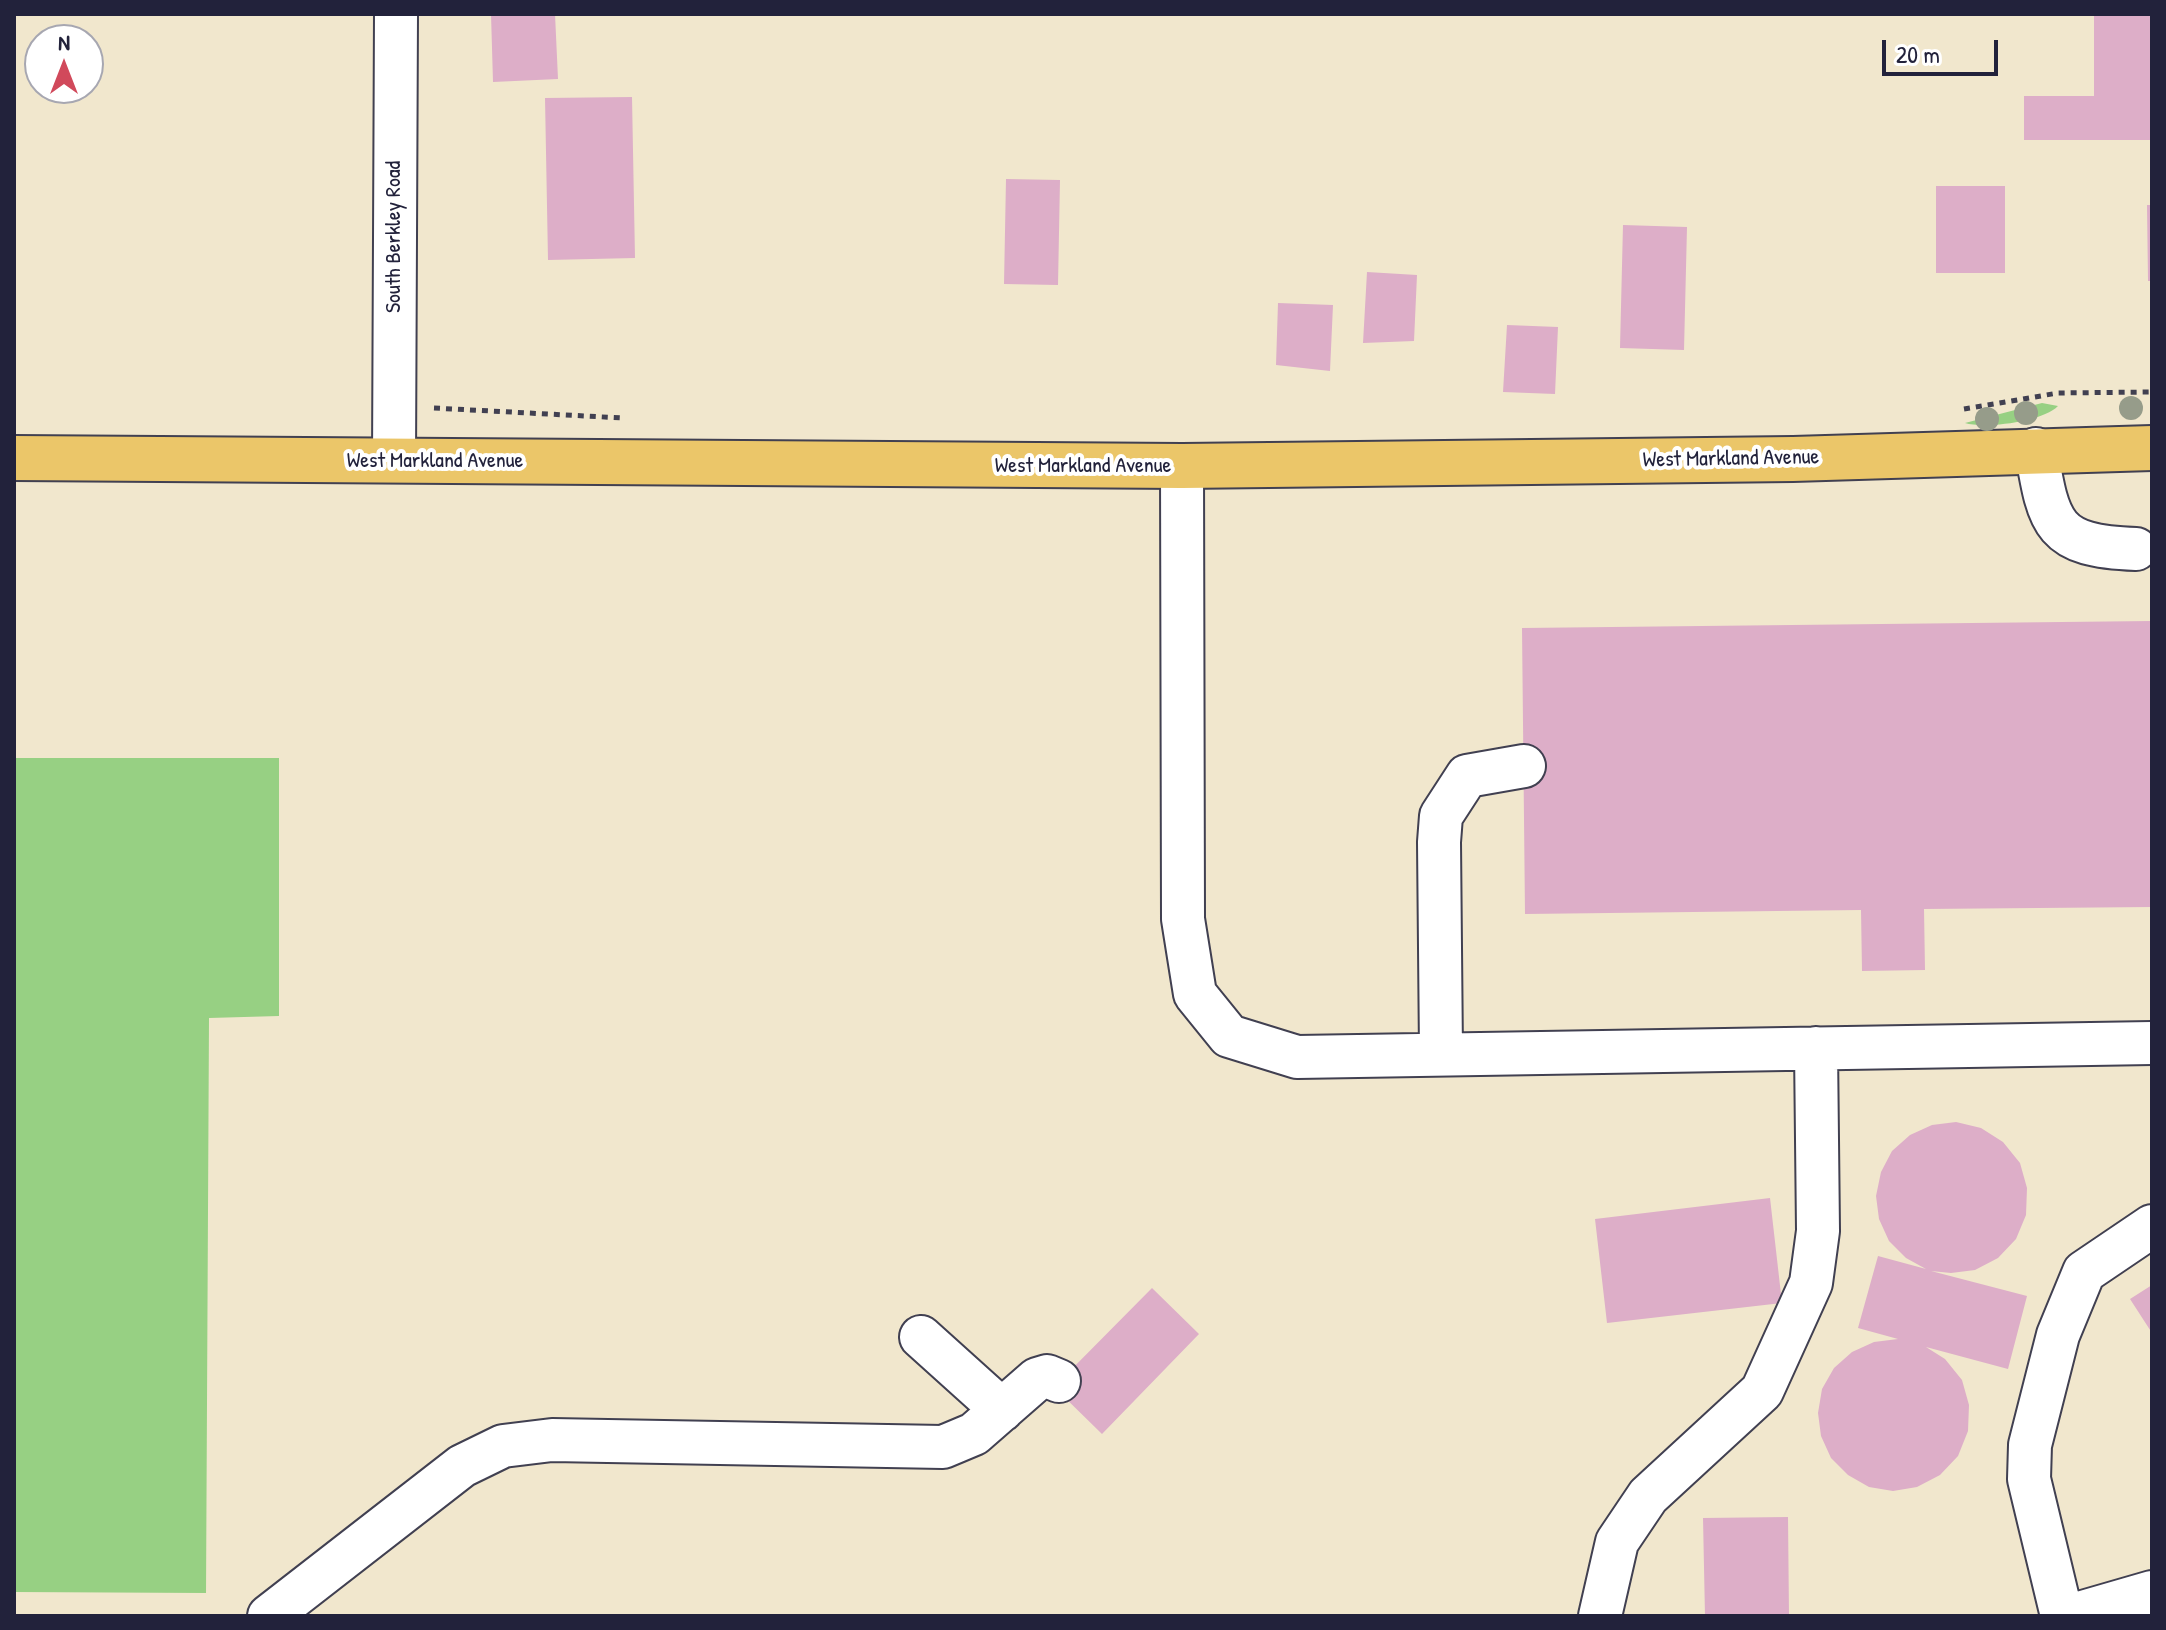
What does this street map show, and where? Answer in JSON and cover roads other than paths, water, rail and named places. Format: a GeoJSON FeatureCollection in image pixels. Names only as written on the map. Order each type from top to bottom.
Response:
{"type":"FeatureCollection","features":[{"type":"Feature","properties":{"kind":"main road","name":"West Markland Avenue"},"geometry":{"type":"LineString","coordinates":[[14,458],[1182,466],[1793,459],[2036,449],[2152,448]]}},
{"type":"Feature","properties":{"kind":"street","name":"South Berkley Road"},"geometry":{"type":"LineString","coordinates":[[394,460],[396,14]]}},
{"type":"Feature","properties":{"kind":"street"},"geometry":{"type":"LineString","coordinates":[[2036,449],[2046,507],[2059,527],[2076,541],[2099,548],[2136,549]]}},
{"type":"Feature","properties":{"kind":"street"},"geometry":{"type":"LineString","coordinates":[[1182,466],[1183,919],[1195,994],[1229,1036],[1297,1057],[2152,1043]]}},
{"type":"Feature","properties":{"kind":"street"},"geometry":{"type":"LineString","coordinates":[[1441,1053],[1441,816],[1467,776],[1524,766]]}},
{"type":"Feature","properties":{"kind":"street"},"geometry":{"type":"LineString","coordinates":[[1600,1616],[1617,1542],[1648,1496],[1762,1391],[1811,1283],[1818,1231],[1816,1048]]}},
{"type":"Feature","properties":{"kind":"street"},"geometry":{"type":"LineString","coordinates":[[2062,1616],[2029,1479],[2030,1445],[2058,1335],[2084,1272],[2152,1226]]}},
{"type":"Feature","properties":{"kind":"street"},"geometry":{"type":"LineString","coordinates":[[921,1337],[1002,1410]]}},
{"type":"Feature","properties":{"kind":"street"},"geometry":{"type":"LineString","coordinates":[[269,1616],[462,1466],[503,1446],[552,1440],[920,1449],[960,1441],[1037,1379],[1047,1376],[1059,1381]]}},
{"type":"Feature","properties":{"kind":"street"},"geometry":{"type":"LineString","coordinates":[[2069,1616],[2152,1592]]}}]}
